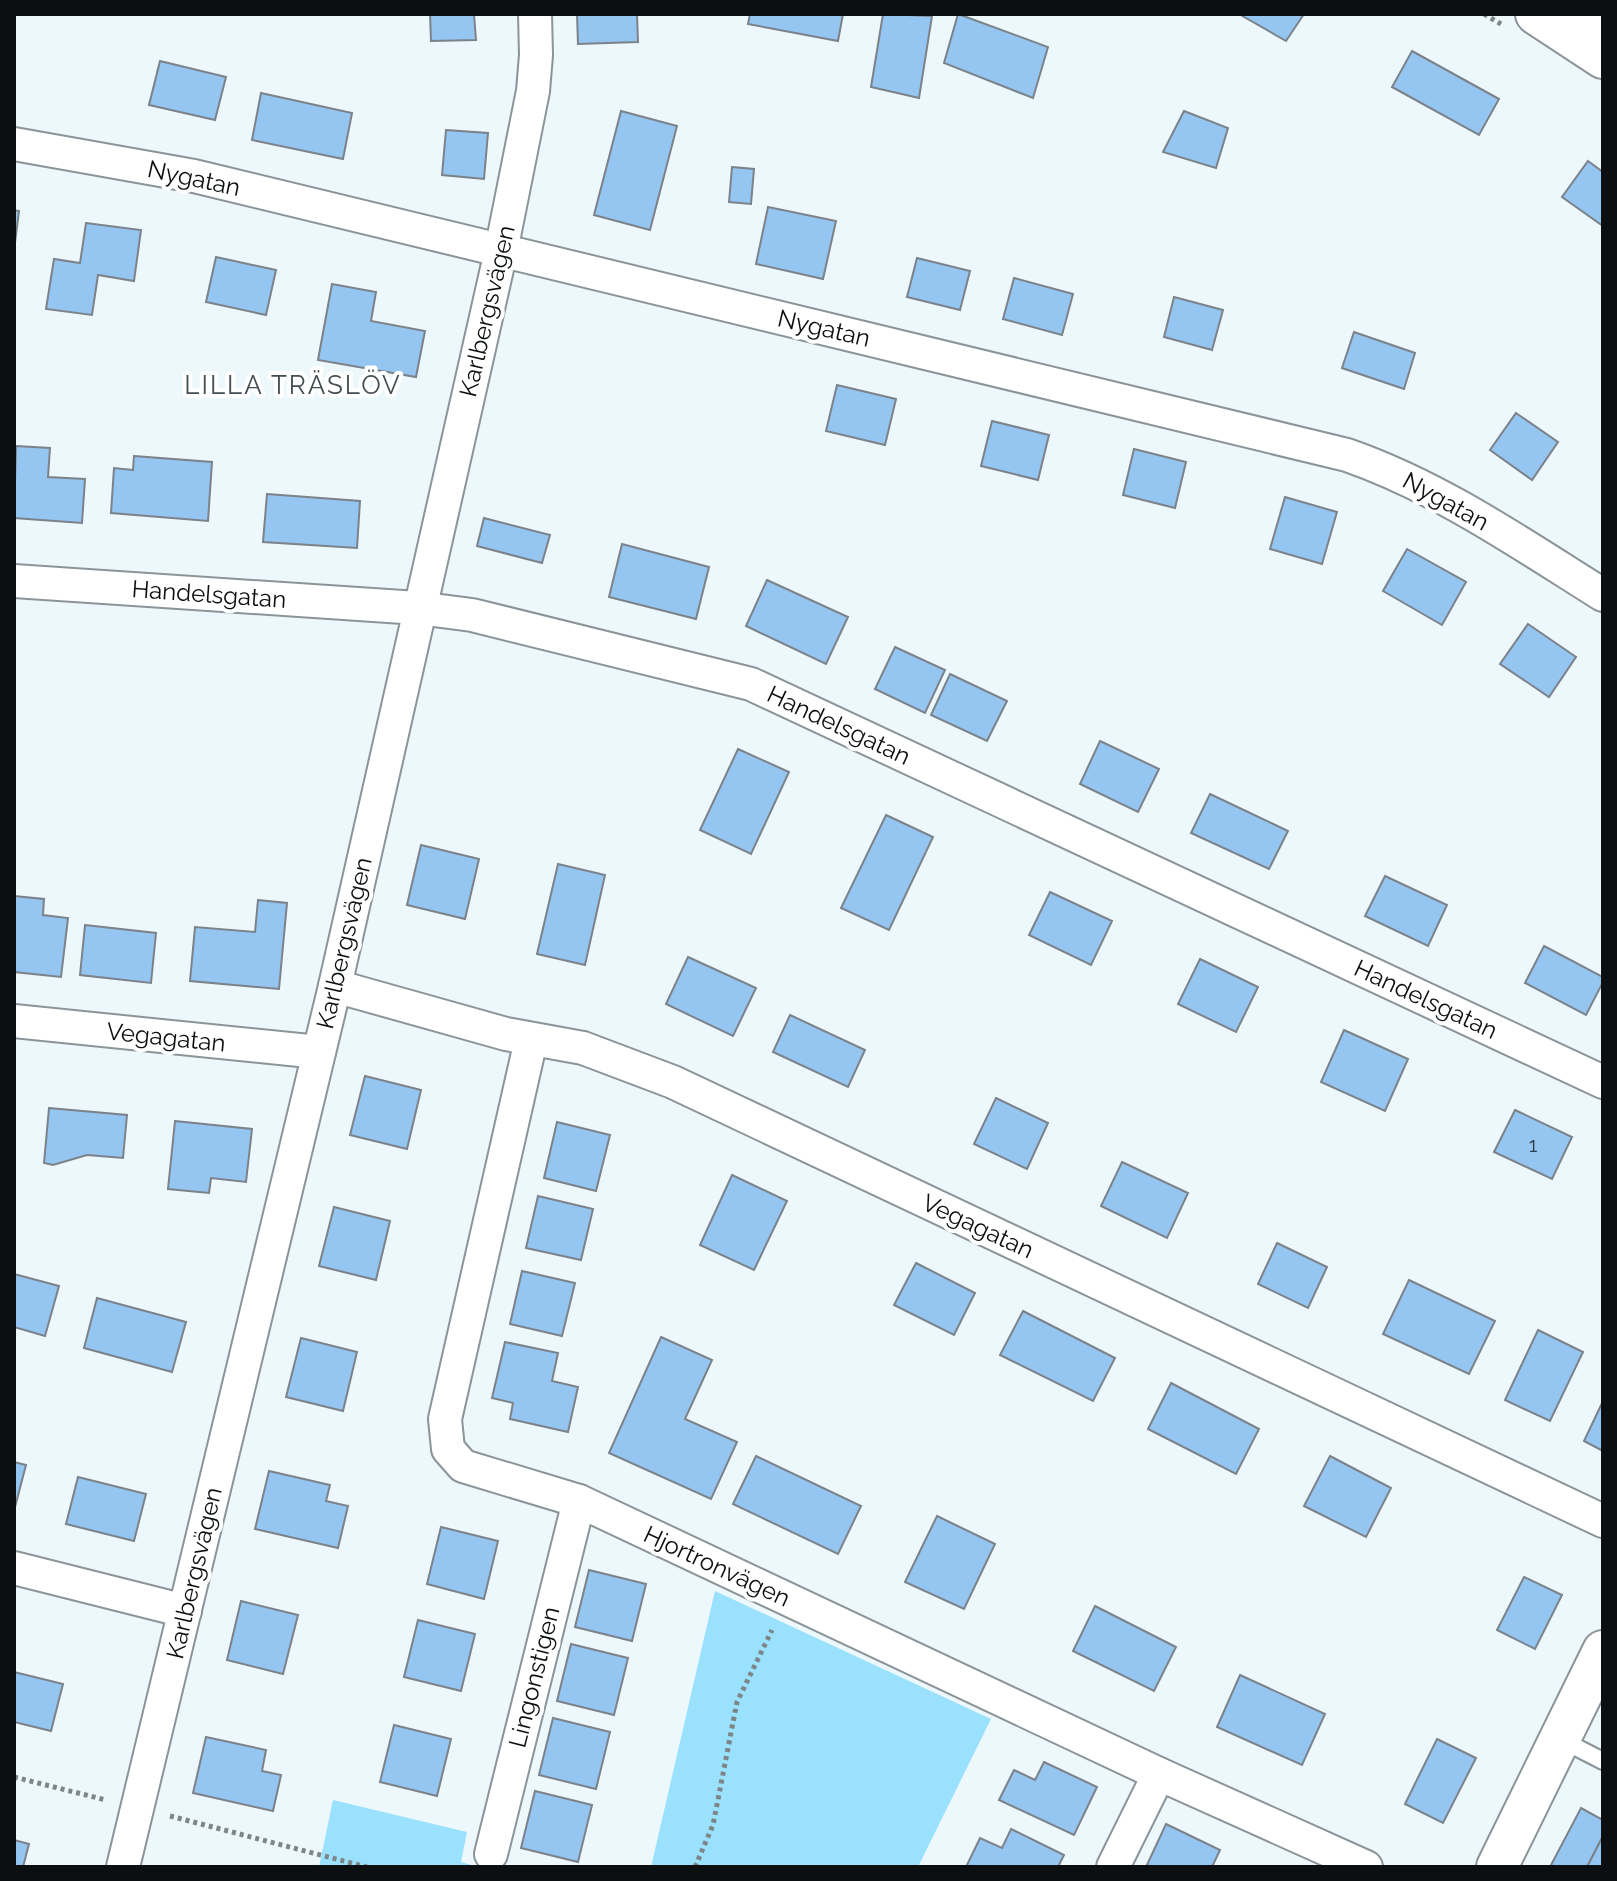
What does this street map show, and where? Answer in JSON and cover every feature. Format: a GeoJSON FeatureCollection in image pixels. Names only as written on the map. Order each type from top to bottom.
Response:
{"type":"FeatureCollection","features":[{"type":"Feature","properties":{"kind":"street","name":"Karlbergsvägen"},"geometry":{"type":"LineString","coordinates":[[123,1867],[335,986],[501,251],[533,91],[535,14]]}},
{"type":"Feature","properties":{"kind":"street"},"geometry":{"type":"LineString","coordinates":[[1536,14],[1603,58]]}},
{"type":"Feature","properties":{"kind":"street"},"geometry":{"type":"LineString","coordinates":[[1591,14],[1603,22]]}},
{"type":"Feature","properties":{"kind":"street","name":"Nygatan"},"geometry":{"type":"LineString","coordinates":[[14,144],[194,176],[1347,455],[1393,471],[1453,502],[1603,595]]}},
{"type":"Feature","properties":{"kind":"street","name":"Handelsgatan"},"geometry":{"type":"LineString","coordinates":[[14,581],[418,608],[472,615],[751,684],[1603,1082]]}},
{"type":"Feature","properties":{"kind":"street","name":"Vegagatan"},"geometry":{"type":"LineString","coordinates":[[335,986],[531,1040],[583,1048],[673,1082],[1603,1521]]}},
{"type":"Feature","properties":{"kind":"street","name":"Vegagatan"},"geometry":{"type":"LineString","coordinates":[[14,1021],[319,1052]]}},
{"type":"Feature","properties":{"kind":"street","name":"Hjortronvägen"},"geometry":{"type":"LineString","coordinates":[[531,1040],[445,1419],[448,1449],[463,1466],[579,1501],[1159,1774],[1366,1867]]}},
{"type":"Feature","properties":{"kind":"street","name":"Lingonstigen"},"geometry":{"type":"LineString","coordinates":[[491,1854],[579,1501]]}},
{"type":"Feature","properties":{"kind":"street"},"geometry":{"type":"LineString","coordinates":[[14,1568],[185,1611]]}},
{"type":"Feature","properties":{"kind":"street"},"geometry":{"type":"LineString","coordinates":[[1497,1867],[1603,1651]]}},
{"type":"Feature","properties":{"kind":"street"},"geometry":{"type":"LineString","coordinates":[[1113,1867],[1159,1774]]}},
{"type":"Feature","properties":{"kind":"lane"},"geometry":{"type":"LineString","coordinates":[[1560,1739],[1603,1761]]}},
{"type":"Feature","properties":{"kind":"path"},"geometry":{"type":"LineString","coordinates":[[695,1867],[713,1825],[737,1702],[787,1599]]}},
{"type":"Feature","properties":{"kind":"path"},"geometry":{"type":"LineString","coordinates":[[14,1777],[367,1867]]}},
{"type":"Feature","properties":{"kind":"shaded area"},"geometry":{"type":"Polygon","coordinates":[[[715,1591],[991,1719],[918,1867],[651,1867],[715,1591]]]}},
{"type":"Feature","properties":{"kind":"shaded area"},"geometry":{"type":"Polygon","coordinates":[[[333,1800],[467,1832],[461,1862],[478,1867],[319,1867],[333,1800]]]}},
{"type":"Feature","properties":{"kind":"building"},"geometry":{"type":"Polygon","coordinates":[[[430,14],[474,14],[476,40],[431,41],[430,14]]]}},
{"type":"Feature","properties":{"kind":"building"},"geometry":{"type":"Polygon","coordinates":[[[577,14],[637,14],[638,42],[578,44],[577,14]]]}},
{"type":"Feature","properties":{"kind":"building"},"geometry":{"type":"Polygon","coordinates":[[[750,14],[843,14],[838,41],[748,24],[750,14]]]}},
{"type":"Feature","properties":{"kind":"building"},"geometry":{"type":"Polygon","coordinates":[[[883,14],[932,16],[919,98],[871,87],[883,14]]]}},
{"type":"Feature","properties":{"kind":"building"},"geometry":{"type":"Polygon","coordinates":[[[958,14],[1048,47],[1033,98],[944,63],[958,14]]]}},
{"type":"Feature","properties":{"kind":"building"},"geometry":{"type":"Polygon","coordinates":[[[1239,14],[1304,14],[1286,41],[1239,14]]]}},
{"type":"Feature","properties":{"kind":"building"},"geometry":{"type":"Polygon","coordinates":[[[1412,51],[1499,99],[1479,135],[1392,87],[1412,51]]]}},
{"type":"Feature","properties":{"kind":"building"},"geometry":{"type":"Polygon","coordinates":[[[160,61],[226,77],[215,120],[149,105],[160,61]]]}},
{"type":"Feature","properties":{"kind":"building"},"geometry":{"type":"Polygon","coordinates":[[[261,93],[352,113],[343,159],[252,140],[261,93]]]}},
{"type":"Feature","properties":{"kind":"building"},"geometry":{"type":"Polygon","coordinates":[[[621,111],[677,126],[650,230],[594,215],[621,111]]]}},
{"type":"Feature","properties":{"kind":"building"},"geometry":{"type":"Polygon","coordinates":[[[1184,111],[1228,128],[1216,168],[1163,152],[1184,111]]]}},
{"type":"Feature","properties":{"kind":"building"},"geometry":{"type":"Polygon","coordinates":[[[446,130],[488,133],[484,179],[442,175],[446,130]]]}},
{"type":"Feature","properties":{"kind":"building"},"geometry":{"type":"Polygon","coordinates":[[[1588,161],[1603,172],[1603,226],[1562,197],[1588,161]]]}},
{"type":"Feature","properties":{"kind":"building"},"geometry":{"type":"Polygon","coordinates":[[[732,167],[754,169],[751,204],[729,202],[732,167]]]}},
{"type":"Feature","properties":{"kind":"building"},"geometry":{"type":"Polygon","coordinates":[[[768,207],[836,221],[823,279],[756,264],[768,207]]]}},
{"type":"Feature","properties":{"kind":"building"},"geometry":{"type":"Polygon","coordinates":[[[14,210],[19,211],[14,251],[14,210]]]}},
{"type":"Feature","properties":{"kind":"building"},"geometry":{"type":"Polygon","coordinates":[[[86,223],[141,230],[134,281],[98,275],[92,315],[46,309],[54,259],[80,263],[86,223]]]}},
{"type":"Feature","properties":{"kind":"building"},"geometry":{"type":"Polygon","coordinates":[[[216,257],[276,270],[266,315],[206,302],[216,257]]]}},
{"type":"Feature","properties":{"kind":"building"},"geometry":{"type":"Polygon","coordinates":[[[917,258],[970,271],[960,310],[907,297],[917,258]]]}},
{"type":"Feature","properties":{"kind":"building"},"geometry":{"type":"Polygon","coordinates":[[[1014,278],[1073,294],[1062,335],[1003,319],[1014,278]]]}},
{"type":"Feature","properties":{"kind":"building"},"geometry":{"type":"Polygon","coordinates":[[[332,284],[376,292],[371,321],[425,331],[416,377],[318,360],[332,284]]]}},
{"type":"Feature","properties":{"kind":"building"},"geometry":{"type":"Polygon","coordinates":[[[1174,297],[1223,310],[1212,350],[1164,337],[1174,297]]]}},
{"type":"Feature","properties":{"kind":"building"},"geometry":{"type":"Polygon","coordinates":[[[1354,332],[1415,353],[1404,389],[1342,368],[1354,332]]]}},
{"type":"Feature","properties":{"kind":"building"},"geometry":{"type":"Polygon","coordinates":[[[837,385],[896,399],[885,445],[826,431],[837,385]]]}},
{"type":"Feature","properties":{"kind":"building"},"geometry":{"type":"Polygon","coordinates":[[[1516,413],[1558,442],[1532,480],[1490,450],[1516,413]]]}},
{"type":"Feature","properties":{"kind":"building"},"geometry":{"type":"Polygon","coordinates":[[[992,421],[1049,435],[1038,480],[981,466],[992,421]]]}},
{"type":"Feature","properties":{"kind":"building"},"geometry":{"type":"Polygon","coordinates":[[[16,446],[50,448],[48,477],[85,479],[82,523],[14,518],[16,446]]]}},
{"type":"Feature","properties":{"kind":"building"},"geometry":{"type":"Polygon","coordinates":[[[1134,449],[1186,462],[1175,508],[1123,495],[1134,449]]]}},
{"type":"Feature","properties":{"kind":"building"},"geometry":{"type":"Polygon","coordinates":[[[134,456],[212,462],[208,521],[111,513],[114,468],[133,470],[134,456]]]}},
{"type":"Feature","properties":{"kind":"building"},"geometry":{"type":"Polygon","coordinates":[[[267,494],[360,501],[357,548],[263,542],[267,494]]]}},
{"type":"Feature","properties":{"kind":"building"},"geometry":{"type":"Polygon","coordinates":[[[1285,497],[1337,512],[1322,564],[1270,549],[1285,497]]]}},
{"type":"Feature","properties":{"kind":"building"},"geometry":{"type":"Polygon","coordinates":[[[484,518],[550,535],[542,563],[477,546],[484,518]]]}},
{"type":"Feature","properties":{"kind":"building"},"geometry":{"type":"Polygon","coordinates":[[[622,544],[709,567],[696,619],[609,597],[622,544]]]}},
{"type":"Feature","properties":{"kind":"building"},"geometry":{"type":"Polygon","coordinates":[[[1407,549],[1466,582],[1442,625],[1383,591],[1407,549]]]}},
{"type":"Feature","properties":{"kind":"building"},"geometry":{"type":"Polygon","coordinates":[[[767,580],[848,617],[826,664],[746,626],[767,580]]]}},
{"type":"Feature","properties":{"kind":"building"},"geometry":{"type":"Polygon","coordinates":[[[1528,624],[1576,657],[1549,697],[1500,664],[1528,624]]]}},
{"type":"Feature","properties":{"kind":"building"},"geometry":{"type":"Polygon","coordinates":[[[895,647],[945,670],[925,713],[875,689],[895,647]]]}},
{"type":"Feature","properties":{"kind":"building"},"geometry":{"type":"Polygon","coordinates":[[[950,674],[1007,701],[987,741],[931,715],[950,674]]]}},
{"type":"Feature","properties":{"kind":"building"},"geometry":{"type":"Polygon","coordinates":[[[1100,741],[1159,769],[1138,812],[1080,784],[1100,741]]]}},
{"type":"Feature","properties":{"kind":"building"},"geometry":{"type":"Polygon","coordinates":[[[738,749],[789,772],[751,854],[700,830],[738,749]]]}},
{"type":"Feature","properties":{"kind":"building"},"geometry":{"type":"Polygon","coordinates":[[[1210,794],[1288,831],[1269,869],[1191,833],[1210,794]]]}},
{"type":"Feature","properties":{"kind":"building"},"geometry":{"type":"Polygon","coordinates":[[[886,815],[933,837],[889,930],[841,908],[886,815]]]}},
{"type":"Feature","properties":{"kind":"building"},"geometry":{"type":"Polygon","coordinates":[[[421,845],[479,859],[465,919],[407,905],[421,845]]]}},
{"type":"Feature","properties":{"kind":"building"},"geometry":{"type":"Polygon","coordinates":[[[558,864],[605,875],[585,965],[537,954],[558,864]]]}},
{"type":"Feature","properties":{"kind":"building"},"geometry":{"type":"Polygon","coordinates":[[[1385,876],[1447,905],[1428,946],[1365,916],[1385,876]]]}},
{"type":"Feature","properties":{"kind":"building"},"geometry":{"type":"Polygon","coordinates":[[[1050,892],[1112,921],[1091,965],[1029,935],[1050,892]]]}},
{"type":"Feature","properties":{"kind":"building"},"geometry":{"type":"Polygon","coordinates":[[[14,896],[44,899],[43,915],[68,918],[61,977],[14,972],[14,896]]]}},
{"type":"Feature","properties":{"kind":"building"},"geometry":{"type":"Polygon","coordinates":[[[258,900],[287,903],[279,989],[190,981],[195,927],[255,932],[258,900]]]}},
{"type":"Feature","properties":{"kind":"building"},"geometry":{"type":"Polygon","coordinates":[[[85,925],[156,933],[151,983],[80,975],[85,925]]]}},
{"type":"Feature","properties":{"kind":"building"},"geometry":{"type":"Polygon","coordinates":[[[1544,946],[1603,977],[1586,1015],[1525,983],[1544,946]]]}},
{"type":"Feature","properties":{"kind":"building"},"geometry":{"type":"Polygon","coordinates":[[[688,957],[756,988],[733,1036],[666,1004],[688,957]]]}},
{"type":"Feature","properties":{"kind":"building"},"geometry":{"type":"Polygon","coordinates":[[[1200,959],[1258,987],[1236,1032],[1178,1004],[1200,959]]]}},
{"type":"Feature","properties":{"kind":"building"},"geometry":{"type":"Polygon","coordinates":[[[790,1015],[865,1050],[848,1087],[773,1052],[790,1015]]]}},
{"type":"Feature","properties":{"kind":"building"},"geometry":{"type":"Polygon","coordinates":[[[1344,1030],[1408,1059],[1385,1111],[1321,1082],[1344,1030]]]}},
{"type":"Feature","properties":{"kind":"building"},"geometry":{"type":"Polygon","coordinates":[[[365,1076],[421,1090],[407,1149],[350,1135],[365,1076]]]}},
{"type":"Feature","properties":{"kind":"building"},"geometry":{"type":"Polygon","coordinates":[[[996,1098],[1048,1123],[1027,1169],[974,1144],[996,1098]]]}},
{"type":"Feature","properties":{"kind":"building"},"geometry":{"type":"Polygon","coordinates":[[[49,1108],[127,1115],[123,1158],[87,1155],[53,1165],[44,1163],[49,1108]]]}},
{"type":"Feature","properties":{"kind":"building"},"geometry":{"type":"Polygon","coordinates":[[[1515,1110],[1572,1137],[1552,1179],[1494,1152],[1515,1110]]]}},
{"type":"Feature","properties":{"kind":"building"},"geometry":{"type":"Polygon","coordinates":[[[175,1121],[252,1129],[246,1182],[211,1178],[209,1193],[168,1189],[175,1121]]]}},
{"type":"Feature","properties":{"kind":"building"},"geometry":{"type":"Polygon","coordinates":[[[557,1122],[610,1135],[596,1191],[544,1178],[557,1122]]]}},
{"type":"Feature","properties":{"kind":"building"},"geometry":{"type":"Polygon","coordinates":[[[1122,1162],[1188,1193],[1167,1238],[1101,1206],[1122,1162]]]}},
{"type":"Feature","properties":{"kind":"building"},"geometry":{"type":"Polygon","coordinates":[[[732,1175],[787,1201],[754,1270],[700,1245],[732,1175]]]}},
{"type":"Feature","properties":{"kind":"building"},"geometry":{"type":"Polygon","coordinates":[[[538,1196],[593,1209],[581,1260],[526,1248],[538,1196]]]}},
{"type":"Feature","properties":{"kind":"building"},"geometry":{"type":"Polygon","coordinates":[[[334,1207],[390,1221],[376,1280],[319,1266],[334,1207]]]}},
{"type":"Feature","properties":{"kind":"building"},"geometry":{"type":"Polygon","coordinates":[[[1277,1243],[1327,1267],[1308,1308],[1258,1284],[1277,1243]]]}},
{"type":"Feature","properties":{"kind":"building"},"geometry":{"type":"Polygon","coordinates":[[[916,1263],[975,1293],[954,1335],[894,1305],[916,1263]]]}},
{"type":"Feature","properties":{"kind":"building"},"geometry":{"type":"Polygon","coordinates":[[[522,1271],[575,1283],[562,1336],[510,1324],[522,1271]]]}},
{"type":"Feature","properties":{"kind":"building"},"geometry":{"type":"Polygon","coordinates":[[[14,1274],[59,1286],[45,1336],[14,1327],[14,1274]]]}},
{"type":"Feature","properties":{"kind":"building"},"geometry":{"type":"Polygon","coordinates":[[[1409,1280],[1495,1321],[1469,1374],[1383,1334],[1409,1280]]]}},
{"type":"Feature","properties":{"kind":"building"},"geometry":{"type":"Polygon","coordinates":[[[97,1298],[186,1322],[172,1372],[84,1348],[97,1298]]]}},
{"type":"Feature","properties":{"kind":"building"},"geometry":{"type":"Polygon","coordinates":[[[1023,1311],[1115,1358],[1093,1401],[1000,1355],[1023,1311]]]}},
{"type":"Feature","properties":{"kind":"building"},"geometry":{"type":"Polygon","coordinates":[[[1538,1330],[1583,1352],[1550,1421],[1505,1400],[1538,1330]]]}},
{"type":"Feature","properties":{"kind":"building"},"geometry":{"type":"Polygon","coordinates":[[[661,1337],[712,1360],[685,1419],[737,1442],[711,1499],[609,1453],[661,1337]]]}},
{"type":"Feature","properties":{"kind":"building"},"geometry":{"type":"Polygon","coordinates":[[[301,1338],[357,1352],[343,1411],[286,1397],[301,1338]]]}},
{"type":"Feature","properties":{"kind":"building"},"geometry":{"type":"Polygon","coordinates":[[[505,1342],[558,1353],[552,1381],[578,1387],[568,1432],[510,1419],[513,1403],[492,1398],[505,1342]]]}},
{"type":"Feature","properties":{"kind":"building"},"geometry":{"type":"Polygon","coordinates":[[[1171,1383],[1259,1429],[1236,1474],[1148,1429],[1171,1383]]]}},
{"type":"Feature","properties":{"kind":"building"},"geometry":{"type":"Polygon","coordinates":[[[1603,1401],[1603,1451],[1584,1441],[1603,1401]]]}},
{"type":"Feature","properties":{"kind":"building"},"geometry":{"type":"Polygon","coordinates":[[[756,1456],[861,1506],[838,1554],[733,1504],[756,1456]]]}},
{"type":"Feature","properties":{"kind":"building"},"geometry":{"type":"Polygon","coordinates":[[[1330,1456],[1391,1488],[1366,1537],[1304,1506],[1330,1456]]]}},
{"type":"Feature","properties":{"kind":"building"},"geometry":{"type":"Polygon","coordinates":[[[14,1462],[26,1465],[14,1511],[14,1462]]]}},
{"type":"Feature","properties":{"kind":"building"},"geometry":{"type":"Polygon","coordinates":[[[269,1471],[330,1485],[326,1501],[348,1506],[338,1548],[255,1529],[269,1471]]]}},
{"type":"Feature","properties":{"kind":"building"},"geometry":{"type":"Polygon","coordinates":[[[78,1477],[146,1494],[134,1541],[66,1524],[78,1477]]]}},
{"type":"Feature","properties":{"kind":"building"},"geometry":{"type":"Polygon","coordinates":[[[937,1516],[995,1544],[964,1609],[905,1582],[937,1516]]]}},
{"type":"Feature","properties":{"kind":"building"},"geometry":{"type":"Polygon","coordinates":[[[441,1527],[498,1541],[484,1599],[427,1584],[441,1527]]]}},
{"type":"Feature","properties":{"kind":"building"},"geometry":{"type":"Polygon","coordinates":[[[589,1570],[646,1584],[632,1641],[575,1627],[589,1570]]]}},
{"type":"Feature","properties":{"kind":"building"},"geometry":{"type":"Polygon","coordinates":[[[1524,1577],[1562,1595],[1535,1649],[1497,1630],[1524,1577]]]}},
{"type":"Feature","properties":{"kind":"building"},"geometry":{"type":"Polygon","coordinates":[[[241,1601],[298,1615],[283,1674],[227,1660],[241,1601]]]}},
{"type":"Feature","properties":{"kind":"building"},"geometry":{"type":"Polygon","coordinates":[[[1095,1606],[1176,1647],[1154,1691],[1073,1651],[1095,1606]]]}},
{"type":"Feature","properties":{"kind":"building"},"geometry":{"type":"Polygon","coordinates":[[[418,1620],[475,1634],[461,1691],[404,1677],[418,1620]]]}},
{"type":"Feature","properties":{"kind":"building"},"geometry":{"type":"Polygon","coordinates":[[[571,1644],[628,1658],[614,1715],[557,1701],[571,1644]]]}},
{"type":"Feature","properties":{"kind":"building"},"geometry":{"type":"Polygon","coordinates":[[[14,1672],[63,1684],[51,1731],[14,1722],[14,1672]]]}},
{"type":"Feature","properties":{"kind":"building"},"geometry":{"type":"Polygon","coordinates":[[[1240,1675],[1325,1714],[1302,1765],[1217,1727],[1240,1675]]]}},
{"type":"Feature","properties":{"kind":"building"},"geometry":{"type":"Polygon","coordinates":[[[553,1718],[610,1732],[596,1789],[539,1775],[553,1718]]]}},
{"type":"Feature","properties":{"kind":"building"},"geometry":{"type":"Polygon","coordinates":[[[394,1725],[451,1739],[437,1796],[380,1782],[394,1725]]]}},
{"type":"Feature","properties":{"kind":"building"},"geometry":{"type":"Polygon","coordinates":[[[206,1737],[266,1750],[262,1771],[281,1775],[273,1811],[193,1793],[206,1737]]]}},
{"type":"Feature","properties":{"kind":"building"},"geometry":{"type":"Polygon","coordinates":[[[1437,1739],[1476,1758],[1443,1823],[1405,1804],[1437,1739]]]}},
{"type":"Feature","properties":{"kind":"building"},"geometry":{"type":"Polygon","coordinates":[[[1044,1762],[1097,1787],[1074,1835],[999,1800],[1014,1770],[1035,1780],[1044,1762]]]}},
{"type":"Feature","properties":{"kind":"building"},"geometry":{"type":"Polygon","coordinates":[[[535,1791],[592,1805],[578,1862],[521,1848],[535,1791]]]}},
{"type":"Feature","properties":{"kind":"building"},"geometry":{"type":"Polygon","coordinates":[[[1581,1808],[1603,1820],[1603,1836],[1587,1867],[1550,1867],[1581,1808]]]}},
{"type":"Feature","properties":{"kind":"building"},"geometry":{"type":"Polygon","coordinates":[[[1166,1824],[1220,1850],[1212,1867],[1146,1867],[1166,1824]]]}},
{"type":"Feature","properties":{"kind":"building"},"geometry":{"type":"Polygon","coordinates":[[[1011,1829],[1064,1855],[1058,1867],[966,1867],[980,1838],[1002,1848],[1011,1829]]]}},
{"type":"Feature","properties":{"kind":"building"},"geometry":{"type":"Polygon","coordinates":[[[1603,1836],[1603,1867],[1587,1867],[1603,1836]]]}},
{"type":"Feature","properties":{"kind":"building"},"geometry":{"type":"Polygon","coordinates":[[[14,1840],[29,1844],[23,1867],[14,1867],[14,1840]]]}},
{"type":"Feature","properties":{"kind":"district","name":"LILLA TRÄSLÖV"},"geometry":{"type":"Point","coordinates":[293,385]}}]}
